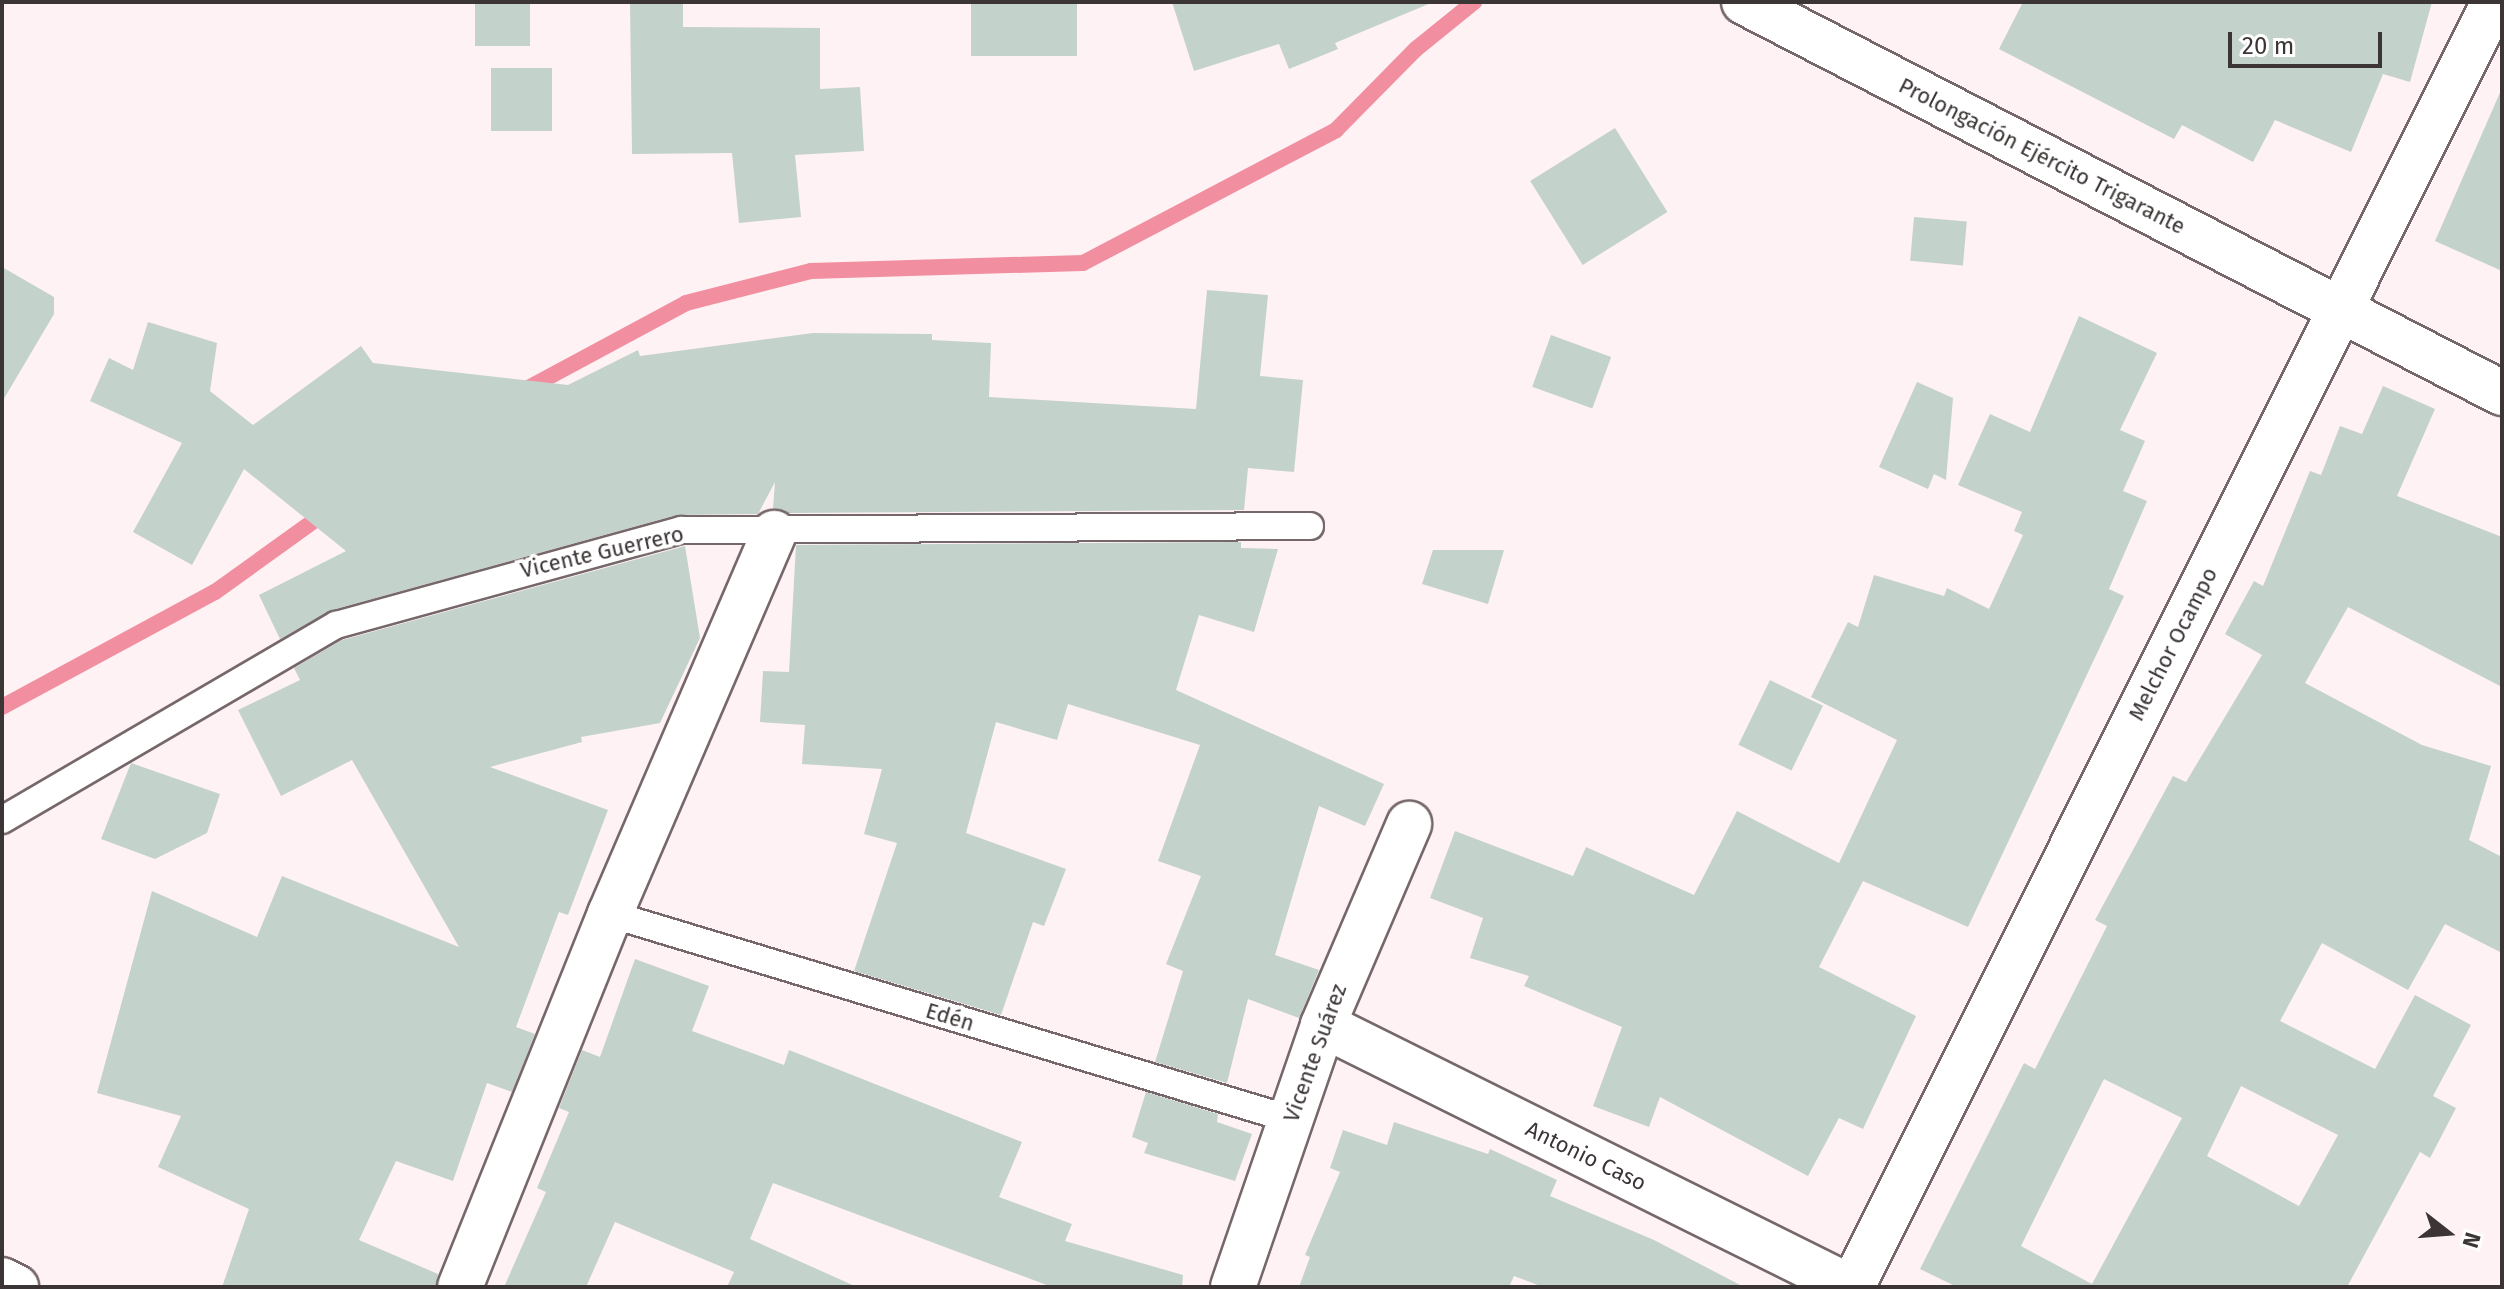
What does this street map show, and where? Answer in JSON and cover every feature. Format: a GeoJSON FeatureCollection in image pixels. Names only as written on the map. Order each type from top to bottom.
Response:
{"type":"FeatureCollection","features":[{"type":"Feature","properties":{"kind":"street","name":"Prolongación Ejército Trigarante"},"geometry":{"type":"LineString","coordinates":[[1744,2],[2502,393]]}},
{"type":"Feature","properties":{"kind":"street","name":"Melchor Ocampo"},"geometry":{"type":"LineString","coordinates":[[1851,1287],[2494,2]]}},
{"type":"Feature","properties":{"kind":"street"},"geometry":{"type":"LineString","coordinates":[[460,1287],[610,914],[774,533]]}},
{"type":"Feature","properties":{"kind":"street","name":"Vicente Suárez"},"geometry":{"type":"LineString","coordinates":[[1233,1287],[1323,1025],[1409,824]]}},
{"type":"Feature","properties":{"kind":"street","name":"Antonio Caso"},"geometry":{"type":"LineString","coordinates":[[1323,1025],[1851,1287]]}},
{"type":"Feature","properties":{"kind":"street"},"geometry":{"type":"LineString","coordinates":[[2,1280],[16,1287]]}},
{"type":"Feature","properties":{"kind":"lane","name":"Vicente Guerrero"},"geometry":{"type":"LineString","coordinates":[[2,820],[336,625],[681,530],[774,533],[1310,526]]}},
{"type":"Feature","properties":{"kind":"lane","name":"Edén"},"geometry":{"type":"LineString","coordinates":[[610,914],[1290,1119]]}},
{"type":"Feature","properties":{"kind":"building"},"geometry":{"type":"Polygon","coordinates":[[[475,2],[530,2],[530,46],[475,46],[475,2]]]}},
{"type":"Feature","properties":{"kind":"building"},"geometry":{"type":"Polygon","coordinates":[[[630,2],[683,2],[683,27],[820,28],[820,89],[860,87],[864,151],[795,155],[801,217],[739,223],[732,153],[632,154],[630,2]]]}},
{"type":"Feature","properties":{"kind":"building"},"geometry":{"type":"Polygon","coordinates":[[[971,2],[1077,2],[1077,56],[971,56],[971,2]]]}},
{"type":"Feature","properties":{"kind":"building"},"geometry":{"type":"Polygon","coordinates":[[[1172,2],[1431,3],[1335,43],[1338,49],[1289,69],[1279,44],[1194,71],[1172,2]]]}},
{"type":"Feature","properties":{"kind":"building"},"geometry":{"type":"Polygon","coordinates":[[[2023,2],[2432,2],[2410,82],[2383,74],[2351,152],[2275,120],[2253,162],[2182,125],[2174,139],[1999,49],[2023,2]]]}},
{"type":"Feature","properties":{"kind":"building"},"geometry":{"type":"Polygon","coordinates":[[[491,68],[552,68],[552,131],[491,131],[491,68]]]}},
{"type":"Feature","properties":{"kind":"building"},"geometry":{"type":"Polygon","coordinates":[[[2502,88],[2502,271],[2435,241],[2502,88]]]}},
{"type":"Feature","properties":{"kind":"building"},"geometry":{"type":"Polygon","coordinates":[[[1615,128],[1667,212],[1583,265],[1530,181],[1615,128]]]}},
{"type":"Feature","properties":{"kind":"building"},"geometry":{"type":"Polygon","coordinates":[[[1914,217],[1967,222],[1963,265],[1910,261],[1914,217]]]}},
{"type":"Feature","properties":{"kind":"building"},"geometry":{"type":"Polygon","coordinates":[[[2,267],[54,297],[54,314],[2,402],[2,267]]]}},
{"type":"Feature","properties":{"kind":"building"},"geometry":{"type":"Polygon","coordinates":[[[1207,290],[1268,295],[1260,376],[1303,380],[1294,472],[1248,468],[1244,510],[788,513],[773,508],[775,482],[758,514],[677,515],[332,610],[280,639],[259,595],[346,551],[244,469],[192,565],[133,532],[182,443],[90,401],[109,358],[133,370],[148,322],[217,343],[210,391],[253,425],[361,346],[373,363],[568,385],[638,350],[640,356],[813,333],[932,334],[932,340],[991,343],[989,397],[1196,409],[1207,290]]]}},
{"type":"Feature","properties":{"kind":"building"},"geometry":{"type":"Polygon","coordinates":[[[2079,316],[2157,353],[2120,430],[2145,441],[2123,491],[2147,501],[2109,589],[2124,596],[1968,927],[1863,881],[1819,967],[1916,1016],[1863,1129],[1839,1118],[1808,1176],[1660,1097],[1649,1127],[1593,1106],[1622,1027],[1524,986],[1529,976],[1470,958],[1483,918],[1430,898],[1455,831],[1573,876],[1586,847],[1694,895],[1737,811],[1839,863],[1897,740],[1811,697],[1848,622],[1858,627],[1874,575],[1944,596],[1947,588],[1989,609],[2023,535],[2014,531],[2022,512],[1958,485],[1990,414],[2030,432],[2079,316]]]}},
{"type":"Feature","properties":{"kind":"building"},"geometry":{"type":"Polygon","coordinates":[[[1551,335],[1611,357],[1592,409],[1532,387],[1551,335]]]}},
{"type":"Feature","properties":{"kind":"building"},"geometry":{"type":"Polygon","coordinates":[[[1917,382],[1953,398],[1946,480],[1934,474],[1928,489],[1879,467],[1917,382]]]}},
{"type":"Feature","properties":{"kind":"building"},"geometry":{"type":"Polygon","coordinates":[[[2383,386],[2435,409],[2397,496],[2502,537],[2502,687],[2348,607],[2305,683],[2422,745],[2491,766],[2469,840],[2502,857],[2502,953],[2445,924],[2408,990],[2322,943],[2280,1021],[2375,1069],[2415,995],[2471,1025],[2433,1096],[2456,1108],[2430,1158],[2420,1152],[2347,1287],[1957,1287],[1920,1269],[2024,1063],[2035,1069],[2107,926],[2095,920],[2173,776],[2186,782],[2262,655],[2225,634],[2254,581],[2263,586],[2310,471],[2321,475],[2340,426],[2362,434],[2383,386]],[[2104,1079],[2021,1246],[2092,1284],[2182,1118],[2104,1079]],[[2241,1086],[2207,1156],[2299,1206],[2338,1135],[2241,1086]]]}},
{"type":"Feature","properties":{"kind":"building"},"geometry":{"type":"Polygon","coordinates":[[[1241,542],[1241,548],[1278,549],[1254,632],[1199,615],[1176,690],[1384,784],[1365,826],[1319,806],[1275,955],[1319,970],[1299,1018],[1248,999],[1227,1083],[1155,1062],[1183,971],[1166,964],[1201,876],[1158,861],[1200,745],[1068,704],[1057,740],[996,722],[966,833],[1066,869],[1044,926],[1033,922],[1001,1015],[854,971],[897,843],[864,834],[882,769],[802,764],[805,725],[760,722],[763,671],[789,672],[796,545],[1241,542]]]}},
{"type":"Feature","properties":{"kind":"building"},"geometry":{"type":"Polygon","coordinates":[[[685,546],[700,638],[660,723],[581,737],[582,742],[490,767],[608,810],[568,915],[559,912],[516,1027],[535,1034],[512,1092],[487,1083],[453,1181],[396,1161],[359,1240],[438,1274],[436,1287],[222,1287],[249,1209],[158,1167],[181,1116],[97,1093],[152,891],[257,937],[282,876],[459,947],[352,760],[281,796],[238,710],[300,680],[294,668],[342,640],[685,546]]]}},
{"type":"Feature","properties":{"kind":"building"},"geometry":{"type":"Polygon","coordinates":[[[1433,550],[1504,550],[1488,604],[1422,584],[1433,550]]]}},
{"type":"Feature","properties":{"kind":"building"},"geometry":{"type":"Polygon","coordinates":[[[1770,680],[1823,706],[1791,771],[1738,745],[1770,680]]]}},
{"type":"Feature","properties":{"kind":"building"},"geometry":{"type":"Polygon","coordinates":[[[131,763],[220,794],[207,833],[155,859],[101,839],[131,763]]]}},
{"type":"Feature","properties":{"kind":"building"},"geometry":{"type":"Polygon","coordinates":[[[635,959],[709,986],[692,1031],[784,1065],[789,1050],[1022,1142],[999,1197],[1072,1224],[1065,1241],[1183,1275],[1182,1287],[1052,1287],[773,1183],[750,1239],[857,1287],[727,1287],[734,1272],[615,1222],[586,1287],[504,1287],[546,1192],[537,1188],[569,1112],[559,1108],[582,1050],[600,1057],[635,959]]]}},
{"type":"Feature","properties":{"kind":"building"},"geometry":{"type":"Polygon","coordinates":[[[1146,1092],[1218,1114],[1217,1122],[1252,1134],[1235,1181],[1144,1153],[1148,1143],[1132,1137],[1146,1092]]]}},
{"type":"Feature","properties":{"kind":"building"},"geometry":{"type":"Polygon","coordinates":[[[1394,1122],[1488,1154],[1490,1149],[1557,1180],[1550,1196],[1654,1240],[1744,1287],[1543,1287],[1514,1276],[1509,1287],[1299,1287],[1310,1257],[1305,1255],[1340,1172],[1330,1168],[1343,1130],[1387,1145],[1394,1122]]]}},
{"type":"Feature","properties":{"kind":"waterway"},"geometry":{"type":"LineString","coordinates":[[519,393],[686,303],[811,271],[1083,263],[1336,130],[1416,49],[1474,2]]}},
{"type":"Feature","properties":{"kind":"waterway"},"geometry":{"type":"LineString","coordinates":[[2,707],[215,592],[329,510]]}}]}
